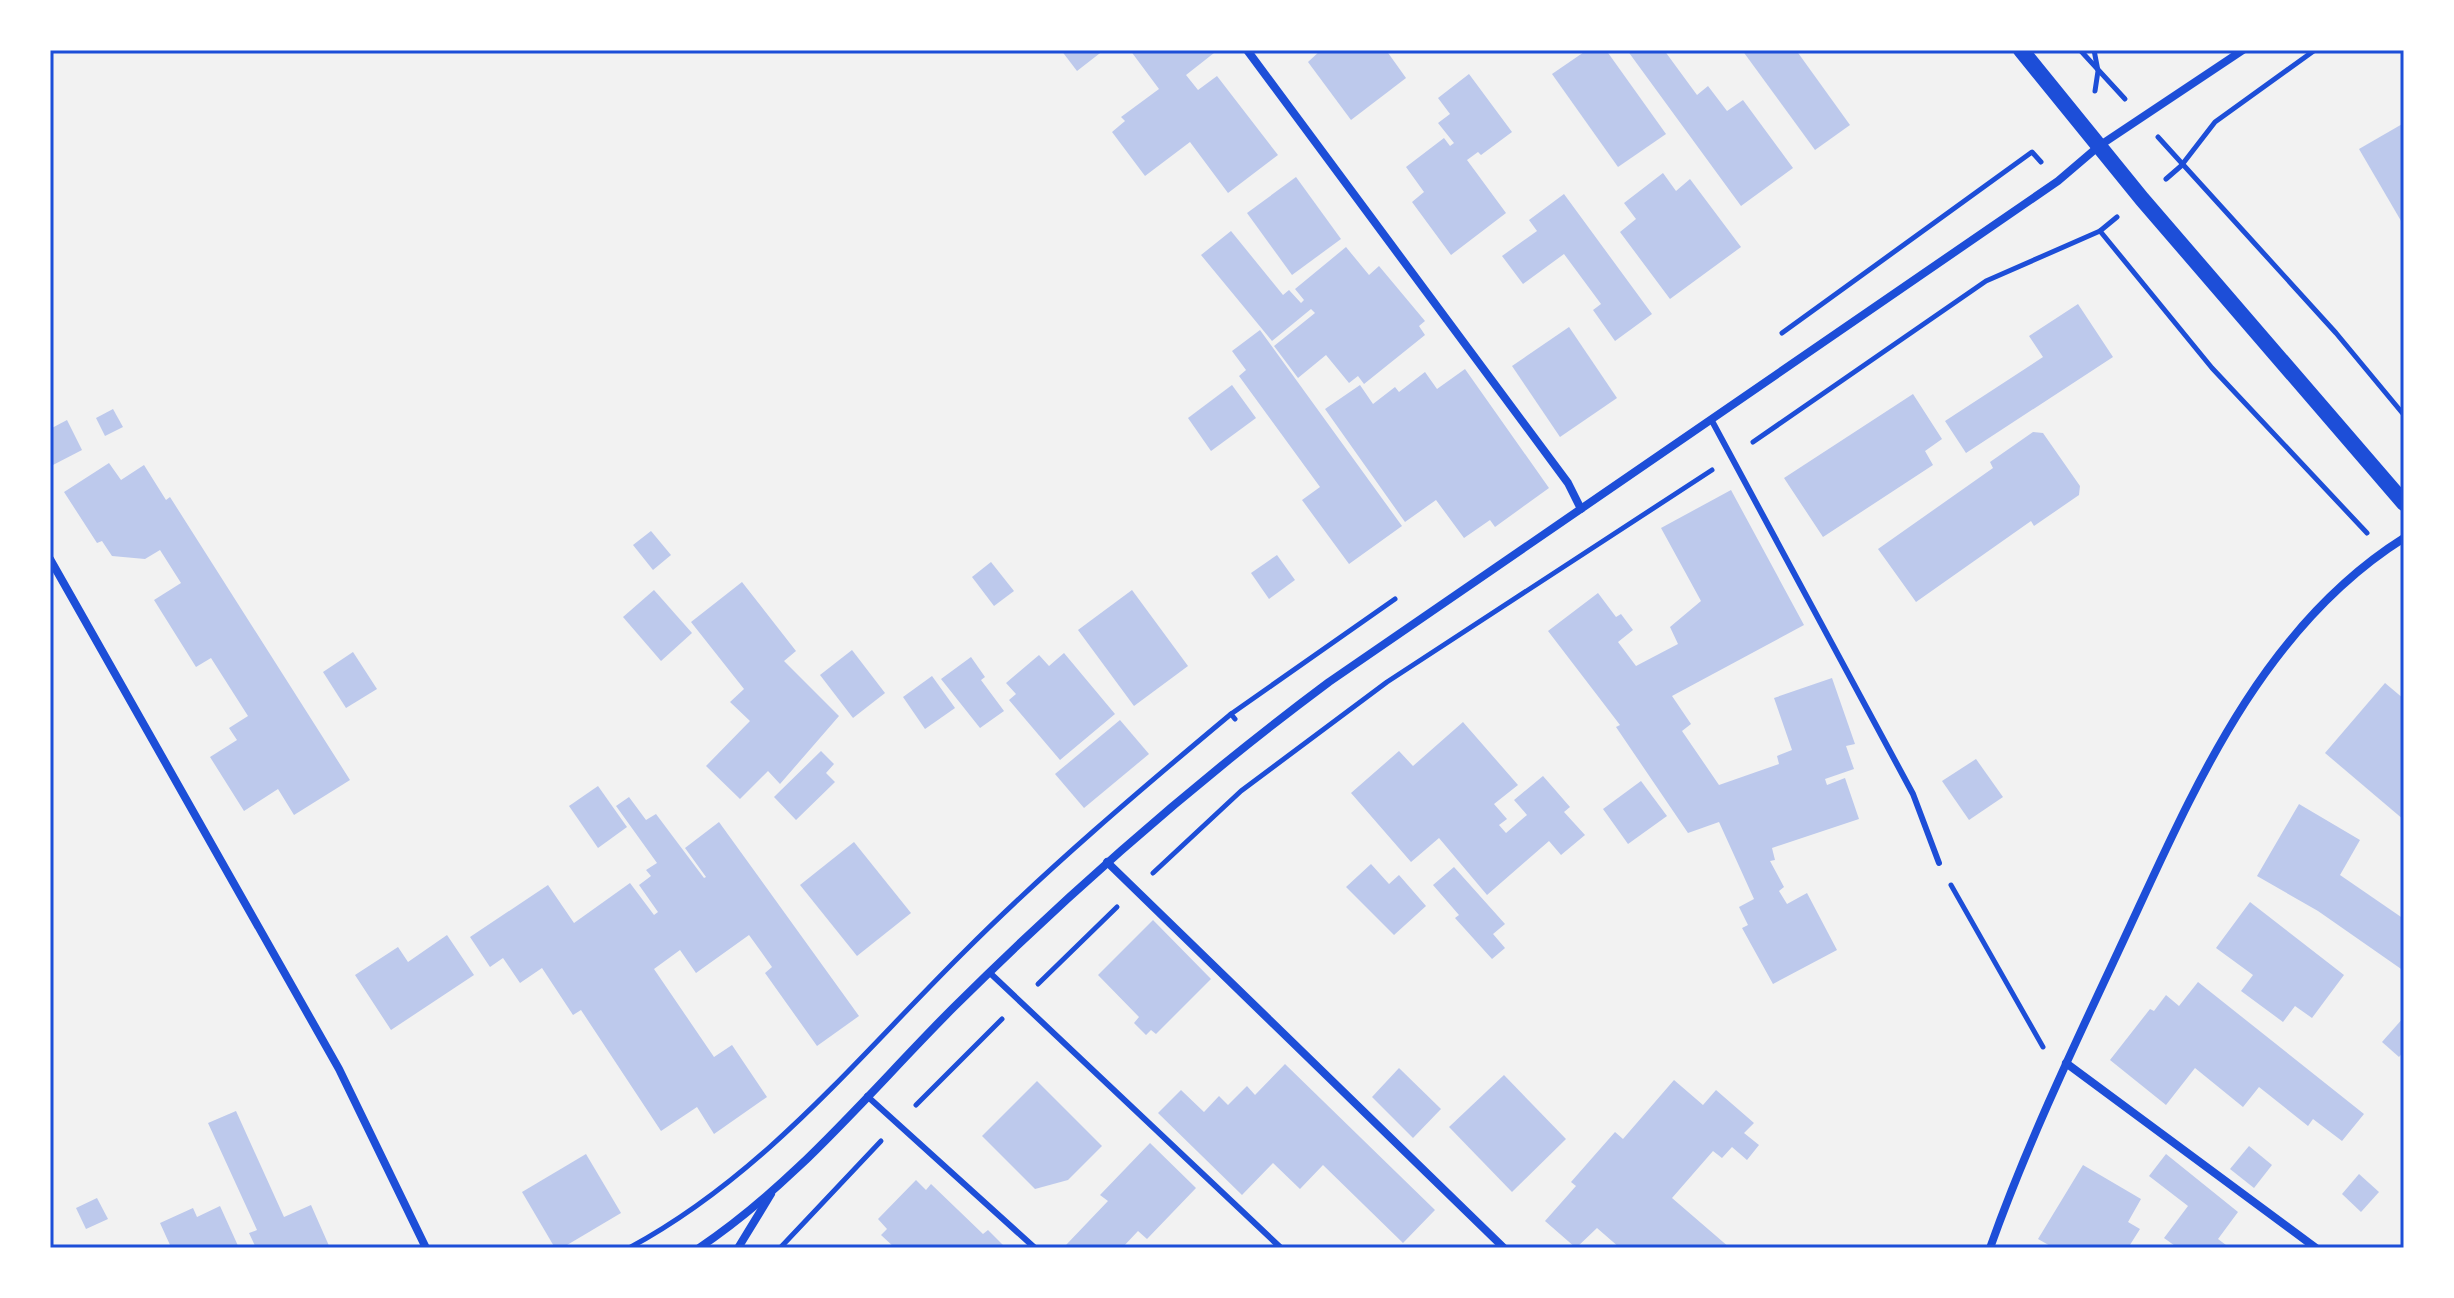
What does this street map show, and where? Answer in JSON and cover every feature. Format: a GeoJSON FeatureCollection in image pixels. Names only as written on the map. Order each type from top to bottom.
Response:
{"type":"FeatureCollection","features":[{"type":"Feature","properties":{"kind":"main road"},"geometry":{"type":"LineString","coordinates":[[2021,50],[2099,146],[2404,503]]}},
{"type":"Feature","properties":{"kind":"street"},"geometry":{"type":"LineString","coordinates":[[1247,50],[1568,483],[1581,509]]}},
{"type":"Feature","properties":{"kind":"street"},"geometry":{"type":"LineString","coordinates":[[699,1248],[775,1189],[990,973],[1107,862],[1250,741],[2058,181],[2099,146],[2243,50]]}},
{"type":"Feature","properties":{"kind":"street"},"geometry":{"type":"LineString","coordinates":[[1990,1248],[2060,1076],[2187,805],[2268,667],[2339,586],[2404,538]]}},
{"type":"Feature","properties":{"kind":"street"},"geometry":{"type":"LineString","coordinates":[[50,559],[339,1069],[426,1248]]}},
{"type":"Feature","properties":{"kind":"street"},"geometry":{"type":"LineString","coordinates":[[1107,862],[1504,1248]]}},
{"type":"Feature","properties":{"kind":"street"},"geometry":{"type":"LineString","coordinates":[[2066,1063],[2316,1248]]}},
{"type":"Feature","properties":{"kind":"street"},"geometry":{"type":"LineString","coordinates":[[738,1248],[775,1189]]}},
{"type":"Feature","properties":{"kind":"lane"},"geometry":{"type":"LineString","coordinates":[[1712,421],[1913,794],[1939,863]]}},
{"type":"Feature","properties":{"kind":"lane"},"geometry":{"type":"LineString","coordinates":[[990,973],[1281,1248]]}},
{"type":"Feature","properties":{"kind":"lane"},"geometry":{"type":"LineString","coordinates":[[867,1096],[1035,1248]]}},
{"type":"Feature","properties":{"kind":"path"},"geometry":{"type":"LineString","coordinates":[[2080,50],[2124,98]]}},
{"type":"Feature","properties":{"kind":"path"},"geometry":{"type":"LineString","coordinates":[[2167,178],[2181,166],[2215,122],[2315,50]]}},
{"type":"Feature","properties":{"kind":"path"},"geometry":{"type":"LineString","coordinates":[[2162,142],[2336,333],[2404,415]]}},
{"type":"Feature","properties":{"kind":"path"},"geometry":{"type":"LineString","coordinates":[[780,1248],[897,1123],[1021,1000],[1241,791],[1387,682],[1732,456],[1986,281],[2100,231],[2109,223]]}},
{"type":"Feature","properties":{"kind":"path"},"geometry":{"type":"LineString","coordinates":[[2100,231],[2258,419],[2359,525]]}},
{"type":"Feature","properties":{"kind":"path"},"geometry":{"type":"LineString","coordinates":[[2345,507],[2351,502]]}},
{"type":"Feature","properties":{"kind":"path"},"geometry":{"type":"LineString","coordinates":[[1939,863],[2060,1076]]}},
{"type":"Feature","properties":{"kind":"building"},"geometry":{"type":"Polygon","coordinates":[[[1061,50],[1104,50],[1077,71],[1061,50]]]}},
{"type":"Feature","properties":{"kind":"building"},"geometry":{"type":"Polygon","coordinates":[[[1130,50],[1212,50],[1214,53],[1186,75],[1198,90],[1217,76],[1278,155],[1228,193],[1190,142],[1145,176],[1112,132],[1125,121],[1121,117],[1159,89],[1130,50]]]}},
{"type":"Feature","properties":{"kind":"building"},"geometry":{"type":"Polygon","coordinates":[[[1321,50],[1386,50],[1406,78],[1351,120],[1308,62],[1321,50]]]}},
{"type":"Feature","properties":{"kind":"building"},"geometry":{"type":"Polygon","coordinates":[[[1587,50],[1606,50],[1666,134],[1618,167],[1552,74],[1587,50]]]}},
{"type":"Feature","properties":{"kind":"building"},"geometry":{"type":"Polygon","coordinates":[[[1627,50],[1664,50],[1697,95],[1708,86],[1727,111],[1743,100],[1793,168],[1741,206],[1627,50]]]}},
{"type":"Feature","properties":{"kind":"building"},"geometry":{"type":"Polygon","coordinates":[[[1742,50],[1796,50],[1850,125],[1815,150],[1742,50]]]}},
{"type":"Feature","properties":{"kind":"building"},"geometry":{"type":"Polygon","coordinates":[[[1469,74],[1512,132],[1481,155],[1478,152],[1467,160],[1506,213],[1451,255],[1412,202],[1424,192],[1406,167],[1444,138],[1450,146],[1454,143],[1438,123],[1450,114],[1438,98],[1469,74]]]}},
{"type":"Feature","properties":{"kind":"building"},"geometry":{"type":"Polygon","coordinates":[[[2404,123],[2404,226],[2359,149],[2404,123]]]}},
{"type":"Feature","properties":{"kind":"building"},"geometry":{"type":"Polygon","coordinates":[[[1663,173],[1676,191],[1690,179],[1741,247],[1670,299],[1620,232],[1636,219],[1624,203],[1663,173]]]}},
{"type":"Feature","properties":{"kind":"building"},"geometry":{"type":"Polygon","coordinates":[[[1296,177],[1341,239],[1292,275],[1247,213],[1296,177]]]}},
{"type":"Feature","properties":{"kind":"building"},"geometry":{"type":"Polygon","coordinates":[[[1564,194],[1652,314],[1615,341],[1593,310],[1601,304],[1564,254],[1523,284],[1502,256],[1537,231],[1529,220],[1564,194]]]}},
{"type":"Feature","properties":{"kind":"building"},"geometry":{"type":"Polygon","coordinates":[[[1231,231],[1283,295],[1289,290],[1301,303],[1304,300],[1295,289],[1346,247],[1369,275],[1379,266],[1425,321],[1419,326],[1425,335],[1364,384],[1358,376],[1349,383],[1326,355],[1298,378],[1274,346],[1315,313],[1311,309],[1272,341],[1201,255],[1231,231]]]}},
{"type":"Feature","properties":{"kind":"building"},"geometry":{"type":"Polygon","coordinates":[[[2078,304],[2113,357],[1966,453],[1945,421],[2043,357],[2029,336],[2078,304]]]}},
{"type":"Feature","properties":{"kind":"building"},"geometry":{"type":"Polygon","coordinates":[[[1569,327],[1617,398],[1560,437],[1512,366],[1569,327]]]}},
{"type":"Feature","properties":{"kind":"building"},"geometry":{"type":"Polygon","coordinates":[[[1260,330],[1402,526],[1349,564],[1302,500],[1320,487],[1239,376],[1246,370],[1232,351],[1260,330]]]}},
{"type":"Feature","properties":{"kind":"building"},"geometry":{"type":"Polygon","coordinates":[[[1465,369],[1549,488],[1495,527],[1490,520],[1464,538],[1436,500],[1405,522],[1325,409],[1360,385],[1373,404],[1395,387],[1399,392],[1425,372],[1437,389],[1465,369]]]}},
{"type":"Feature","properties":{"kind":"building"},"geometry":{"type":"Polygon","coordinates":[[[1232,385],[1256,418],[1211,451],[1188,418],[1232,385]]]}},
{"type":"Feature","properties":{"kind":"building"},"geometry":{"type":"Polygon","coordinates":[[[1913,394],[1942,439],[1925,451],[1933,465],[1823,537],[1784,478],[1913,394]]]}},
{"type":"Feature","properties":{"kind":"building"},"geometry":{"type":"Polygon","coordinates":[[[113,409],[123,427],[105,436],[96,418],[113,409]]]}},
{"type":"Feature","properties":{"kind":"building"},"geometry":{"type":"Polygon","coordinates":[[[67,420],[82,450],[51,466],[50,429],[67,420]]]}},
{"type":"Feature","properties":{"kind":"building"},"geometry":{"type":"Polygon","coordinates":[[[2033,432],[2043,433],[2080,486],[2079,495],[2034,526],[2031,521],[1916,602],[1878,549],[1993,468],[1990,462],[2033,432]]]}},
{"type":"Feature","properties":{"kind":"building"},"geometry":{"type":"Polygon","coordinates":[[[109,463],[121,480],[144,465],[166,500],[170,497],[350,780],[294,815],[278,789],[244,811],[210,757],[237,740],[229,728],[248,716],[211,658],[196,667],[154,600],[181,583],[160,550],[145,559],[112,556],[102,541],[97,543],[64,492],[109,463]]]}},
{"type":"Feature","properties":{"kind":"building"},"geometry":{"type":"Polygon","coordinates":[[[1731,490],[1804,625],[1672,696],[1691,724],[1682,731],[1719,785],[1779,764],[1777,756],[1792,750],[1774,698],[1832,678],[1855,744],[1846,746],[1854,769],[1825,779],[1827,785],[1845,778],[1859,819],[1772,848],[1775,860],[1770,861],[1784,887],[1779,891],[1787,904],[1807,893],[1837,950],[1773,984],[1742,928],[1748,925],[1739,907],[1754,899],[1719,822],[1688,833],[1616,727],[1620,725],[1548,631],[1598,593],[1616,617],[1621,614],[1633,630],[1618,642],[1636,666],[1678,644],[1670,627],[1701,601],[1661,528],[1731,490]]]}},
{"type":"Feature","properties":{"kind":"building"},"geometry":{"type":"Polygon","coordinates":[[[651,531],[671,555],[653,570],[633,545],[651,531]]]}},
{"type":"Feature","properties":{"kind":"building"},"geometry":{"type":"Polygon","coordinates":[[[1277,555],[1295,580],[1269,599],[1251,573],[1277,555]]]}},
{"type":"Feature","properties":{"kind":"building"},"geometry":{"type":"Polygon","coordinates":[[[991,562],[1014,591],[994,606],[972,577],[991,562]]]}},
{"type":"Feature","properties":{"kind":"building"},"geometry":{"type":"Polygon","coordinates":[[[742,582],[796,651],[784,661],[839,716],[780,784],[768,771],[740,799],[706,766],[750,721],[730,702],[744,689],[691,622],[742,582]]]}},
{"type":"Feature","properties":{"kind":"building"},"geometry":{"type":"Polygon","coordinates":[[[654,590],[692,633],[661,661],[623,617],[654,590]]]}},
{"type":"Feature","properties":{"kind":"building"},"geometry":{"type":"Polygon","coordinates":[[[1132,590],[1188,666],[1134,706],[1078,630],[1132,590]]]}},
{"type":"Feature","properties":{"kind":"building"},"geometry":{"type":"Polygon","coordinates":[[[852,650],[885,693],[853,718],[820,675],[852,650]]]}},
{"type":"Feature","properties":{"kind":"building"},"geometry":{"type":"Polygon","coordinates":[[[353,652],[377,689],[346,708],[323,672],[353,652]]]}},
{"type":"Feature","properties":{"kind":"building"},"geometry":{"type":"Polygon","coordinates":[[[1064,653],[1115,714],[1060,760],[1009,700],[1016,694],[1006,683],[1039,655],[1049,666],[1064,653]]]}},
{"type":"Feature","properties":{"kind":"building"},"geometry":{"type":"Polygon","coordinates":[[[971,657],[985,677],[981,680],[1004,711],[980,728],[941,679],[971,657]]]}},
{"type":"Feature","properties":{"kind":"building"},"geometry":{"type":"Polygon","coordinates":[[[932,676],[955,708],[925,729],[903,697],[932,676]]]}},
{"type":"Feature","properties":{"kind":"building"},"geometry":{"type":"Polygon","coordinates":[[[2385,683],[2404,699],[2404,820],[2325,753],[2385,683]]]}},
{"type":"Feature","properties":{"kind":"building"},"geometry":{"type":"Polygon","coordinates":[[[1120,720],[1149,754],[1084,808],[1055,774],[1120,720]]]}},
{"type":"Feature","properties":{"kind":"building"},"geometry":{"type":"Polygon","coordinates":[[[1463,722],[1518,785],[1494,804],[1507,819],[1499,825],[1506,833],[1527,815],[1514,800],[1543,776],[1570,807],[1564,812],[1585,835],[1561,855],[1549,841],[1487,895],[1439,838],[1411,862],[1351,793],[1399,751],[1413,766],[1463,722]]]}},
{"type":"Feature","properties":{"kind":"building"},"geometry":{"type":"Polygon","coordinates":[[[821,751],[834,764],[826,773],[835,782],[796,820],[774,797],[821,751]]]}},
{"type":"Feature","properties":{"kind":"building"},"geometry":{"type":"Polygon","coordinates":[[[1976,759],[2003,797],[1969,820],[1942,781],[1976,759]]]}},
{"type":"Feature","properties":{"kind":"building"},"geometry":{"type":"Polygon","coordinates":[[[1641,781],[1667,816],[1628,844],[1603,809],[1641,781]]]}},
{"type":"Feature","properties":{"kind":"building"},"geometry":{"type":"Polygon","coordinates":[[[598,786],[627,827],[598,848],[569,806],[598,786]]]}},
{"type":"Feature","properties":{"kind":"building"},"geometry":{"type":"Polygon","coordinates":[[[629,797],[646,820],[656,814],[704,878],[685,848],[719,822],[859,1016],[817,1046],[765,973],[772,967],[749,935],[696,973],[680,950],[654,969],[714,1057],[732,1045],[767,1097],[714,1134],[697,1107],[661,1131],[581,1010],[573,1015],[542,968],[520,983],[503,958],[490,967],[470,937],[548,885],[574,923],[630,883],[654,915],[658,912],[639,885],[651,876],[646,870],[657,863],[616,806],[629,797]]]}},
{"type":"Feature","properties":{"kind":"building"},"geometry":{"type":"Polygon","coordinates":[[[2299,804],[2360,840],[2340,875],[2404,919],[2404,971],[2318,911],[2257,876],[2299,804]]]}},
{"type":"Feature","properties":{"kind":"building"},"geometry":{"type":"Polygon","coordinates":[[[854,842],[911,913],[857,956],[800,885],[854,842]]]}},
{"type":"Feature","properties":{"kind":"building"},"geometry":{"type":"Polygon","coordinates":[[[1371,864],[1389,884],[1399,875],[1426,906],[1394,935],[1346,887],[1371,864]]]}},
{"type":"Feature","properties":{"kind":"building"},"geometry":{"type":"Polygon","coordinates":[[[1454,867],[1505,924],[1493,934],[1505,948],[1492,959],[1455,918],[1459,915],[1433,885],[1454,867]]]}},
{"type":"Feature","properties":{"kind":"building"},"geometry":{"type":"Polygon","coordinates":[[[2250,902],[2344,975],[2312,1018],[2295,1006],[2283,1022],[2241,991],[2253,975],[2216,948],[2250,902]]]}},
{"type":"Feature","properties":{"kind":"building"},"geometry":{"type":"Polygon","coordinates":[[[1153,920],[1211,979],[1156,1034],[1151,1030],[1146,1035],[1134,1023],[1139,1017],[1098,975],[1153,920]]]}},
{"type":"Feature","properties":{"kind":"building"},"geometry":{"type":"Polygon","coordinates":[[[447,935],[474,975],[391,1030],[355,975],[398,947],[408,962],[447,935]]]}},
{"type":"Feature","properties":{"kind":"building"},"geometry":{"type":"Polygon","coordinates":[[[2198,982],[2364,1114],[2342,1141],[2313,1119],[2308,1126],[2259,1087],[2243,1107],[2195,1068],[2166,1105],[2110,1060],[2150,1009],[2154,1011],[2166,995],[2179,1006],[2198,982]]]}},
{"type":"Feature","properties":{"kind":"building"},"geometry":{"type":"Polygon","coordinates":[[[2404,1017],[2404,1051],[2399,1057],[2382,1042],[2404,1017]]]}},
{"type":"Feature","properties":{"kind":"building"},"geometry":{"type":"Polygon","coordinates":[[[1285,1064],[1435,1210],[1403,1243],[1323,1165],[1300,1189],[1273,1163],[1242,1195],[1158,1113],[1181,1090],[1204,1112],[1219,1096],[1228,1105],[1247,1086],[1255,1095],[1285,1064]]]}},
{"type":"Feature","properties":{"kind":"building"},"geometry":{"type":"Polygon","coordinates":[[[1399,1068],[1441,1109],[1413,1138],[1372,1097],[1399,1068]]]}},
{"type":"Feature","properties":{"kind":"building"},"geometry":{"type":"Polygon","coordinates":[[[1504,1075],[1566,1139],[1512,1192],[1449,1127],[1504,1075]]]}},
{"type":"Feature","properties":{"kind":"building"},"geometry":{"type":"Polygon","coordinates":[[[1674,1080],[1703,1105],[1716,1090],[1754,1123],[1744,1133],[1759,1145],[1747,1160],[1732,1147],[1722,1158],[1713,1151],[1672,1198],[1730,1248],[1620,1248],[1597,1228],[1576,1248],[1545,1221],[1576,1186],[1571,1182],[1615,1132],[1623,1139],[1674,1080]]]}},
{"type":"Feature","properties":{"kind":"building"},"geometry":{"type":"Polygon","coordinates":[[[1037,1081],[1102,1146],[1068,1180],[1035,1189],[982,1136],[1037,1081]]]}},
{"type":"Feature","properties":{"kind":"building"},"geometry":{"type":"Polygon","coordinates":[[[236,1111],[284,1217],[311,1205],[330,1248],[256,1248],[249,1233],[257,1230],[208,1123],[236,1111]]]}},
{"type":"Feature","properties":{"kind":"building"},"geometry":{"type":"Polygon","coordinates":[[[1150,1143],[1196,1188],[1147,1239],[1138,1231],[1122,1248],[1070,1248],[1066,1245],[1108,1201],[1100,1195],[1150,1143]]]}},
{"type":"Feature","properties":{"kind":"building"},"geometry":{"type":"Polygon","coordinates":[[[2249,1146],[2272,1165],[2254,1188],[2230,1169],[2249,1146]]]}},
{"type":"Feature","properties":{"kind":"building"},"geometry":{"type":"Polygon","coordinates":[[[586,1154],[621,1213],[562,1248],[555,1248],[522,1192],[586,1154]]]}},
{"type":"Feature","properties":{"kind":"building"},"geometry":{"type":"Polygon","coordinates":[[[2166,1154],[2238,1212],[2218,1239],[2230,1248],[2178,1248],[2164,1238],[2188,1206],[2149,1176],[2166,1154]]]}},
{"type":"Feature","properties":{"kind":"building"},"geometry":{"type":"Polygon","coordinates":[[[2083,1165],[2141,1199],[2128,1222],[2140,1229],[2128,1248],[2054,1248],[2038,1239],[2083,1165]]]}},
{"type":"Feature","properties":{"kind":"building"},"geometry":{"type":"Polygon","coordinates":[[[2359,1174],[2379,1192],[2361,1212],[2342,1194],[2359,1174]]]}},
{"type":"Feature","properties":{"kind":"building"},"geometry":{"type":"Polygon","coordinates":[[[916,1180],[926,1190],[931,1184],[983,1234],[988,1230],[1006,1248],[895,1248],[881,1235],[887,1229],[878,1219],[916,1180]]]}},
{"type":"Feature","properties":{"kind":"building"},"geometry":{"type":"Polygon","coordinates":[[[97,1198],[108,1219],[86,1229],[76,1208],[97,1198]]]}},
{"type":"Feature","properties":{"kind":"building"},"geometry":{"type":"Polygon","coordinates":[[[220,1206],[239,1248],[163,1248],[170,1245],[160,1223],[193,1208],[197,1217],[220,1206]]]}}]}
